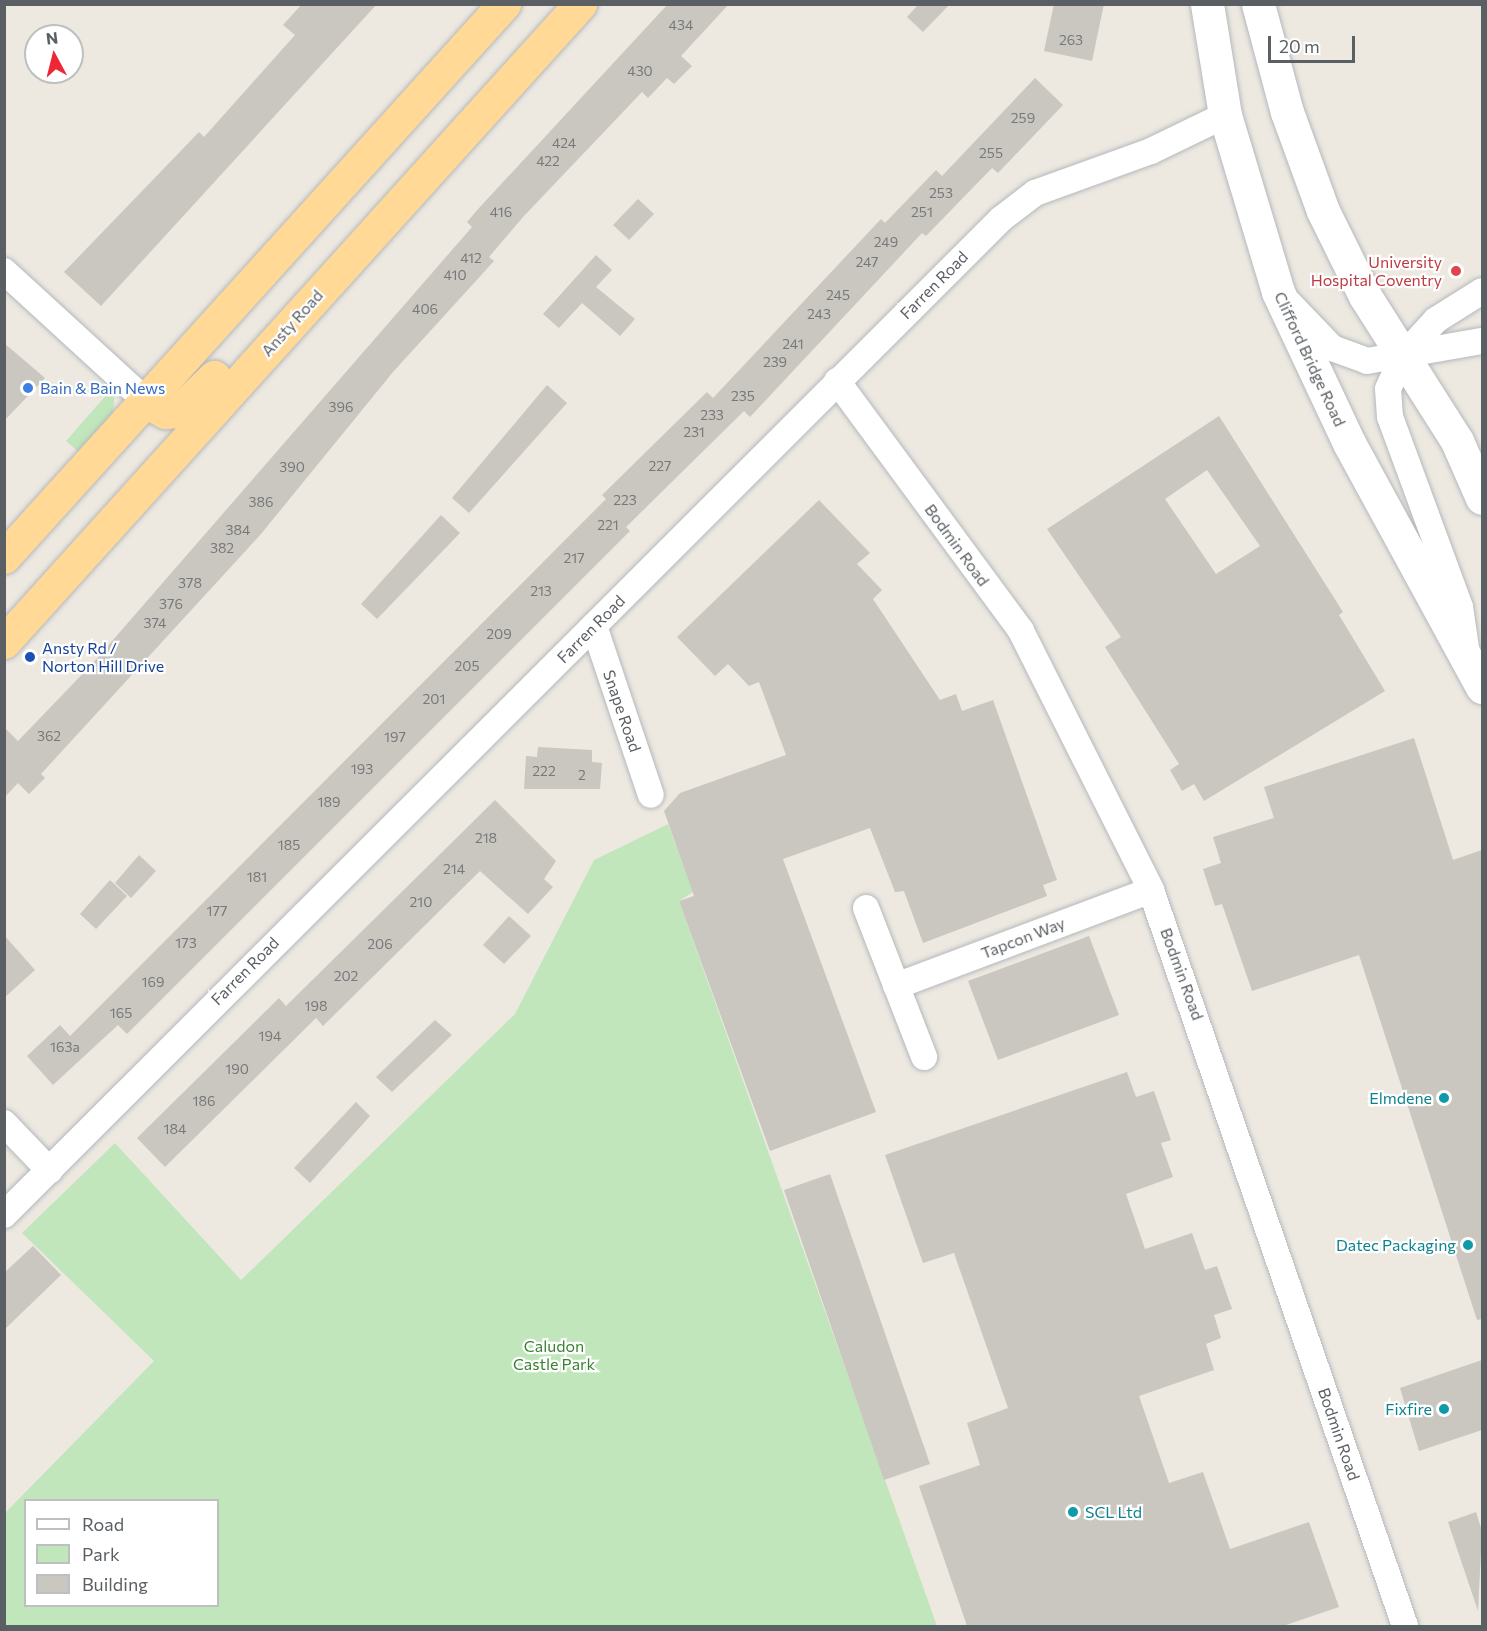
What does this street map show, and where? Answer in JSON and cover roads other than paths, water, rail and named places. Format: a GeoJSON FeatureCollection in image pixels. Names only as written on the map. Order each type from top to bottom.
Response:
{"type":"FeatureCollection","features":[{"type":"Feature","properties":{"kind":"highway"},"geometry":{"type":"LineString","coordinates":[[4,557],[147,402],[504,4]]}},
{"type":"Feature","properties":{"kind":"highway","name":"Ansty Road"},"geometry":{"type":"LineString","coordinates":[[4,642],[580,4]]}},
{"type":"Feature","properties":{"kind":"highway"},"geometry":{"type":"LineString","coordinates":[[147,402],[173,413],[188,406],[313,282],[363,245]]}},
{"type":"Feature","properties":{"kind":"main road","name":"Clifford Bridge Road"},"geometry":{"type":"LineString","coordinates":[[1207,4],[1225,115],[1278,292],[1349,443],[1475,674]]}},
{"type":"Feature","properties":{"kind":"main road"},"geometry":{"type":"LineString","coordinates":[[1258,4],[1287,112],[1323,211],[1403,356],[1457,441],[1482,498]]}},
{"type":"Feature","properties":{"kind":"street","name":"Farren Road"},"geometry":{"type":"LineString","coordinates":[[4,1215],[1001,219],[1035,193],[1151,151],[1225,115]]}},
{"type":"Feature","properties":{"kind":"street"},"geometry":{"type":"LineString","coordinates":[[4,271],[147,402]]}},
{"type":"Feature","properties":{"kind":"street"},"geometry":{"type":"LineString","coordinates":[[1475,674],[1460,607],[1390,417],[1388,389],[1403,356],[1436,320],[1482,291]]}},
{"type":"Feature","properties":{"kind":"street"},"geometry":{"type":"LineString","coordinates":[[1278,292],[1332,348],[1367,361],[1482,341]]}},
{"type":"Feature","properties":{"kind":"street","name":"Bodmin Road"},"geometry":{"type":"LineString","coordinates":[[837,381],[1021,631],[1151,890],[1405,1626]]}},
{"type":"Feature","properties":{"kind":"street","name":"Snape Road"},"geometry":{"type":"LineString","coordinates":[[594,626],[651,795]]}},
{"type":"Feature","properties":{"kind":"street","name":"Tapcon Way"},"geometry":{"type":"LineString","coordinates":[[896,986],[1151,890]]}},
{"type":"Feature","properties":{"kind":"street"},"geometry":{"type":"LineString","coordinates":[[866,908],[924,1057]]}},
{"type":"Feature","properties":{"kind":"street"},"geometry":{"type":"LineString","coordinates":[[4,1123],[50,1171]]}},
{"type":"Feature","properties":{"kind":"place","name":"University Hospital Coventry"},"geometry":{"type":"Point","coordinates":[1456,271]}},
{"type":"Feature","properties":{"kind":"place","name":"Bain & Bain News"},"geometry":{"type":"Point","coordinates":[28,388]}},
{"type":"Feature","properties":{"kind":"place","name":"Ansty Rd / Norton Hill Drive"},"geometry":{"type":"Point","coordinates":[30,657]}},
{"type":"Feature","properties":{"kind":"place","name":"Elmdene"},"geometry":{"type":"Point","coordinates":[1444,1098]}},
{"type":"Feature","properties":{"kind":"place","name":"Datec Packaging"},"geometry":{"type":"Point","coordinates":[1468,1245]}},
{"type":"Feature","properties":{"kind":"place","name":"Fixfire"},"geometry":{"type":"Point","coordinates":[1444,1409]}},
{"type":"Feature","properties":{"kind":"place","name":"SCL Ltd"},"geometry":{"type":"Point","coordinates":[1073,1512]}},
{"type":"Feature","properties":{"kind":"park label","name":"Caludon Castle Park"},"geometry":{"type":"Point","coordinates":[554,1355]}}]}
